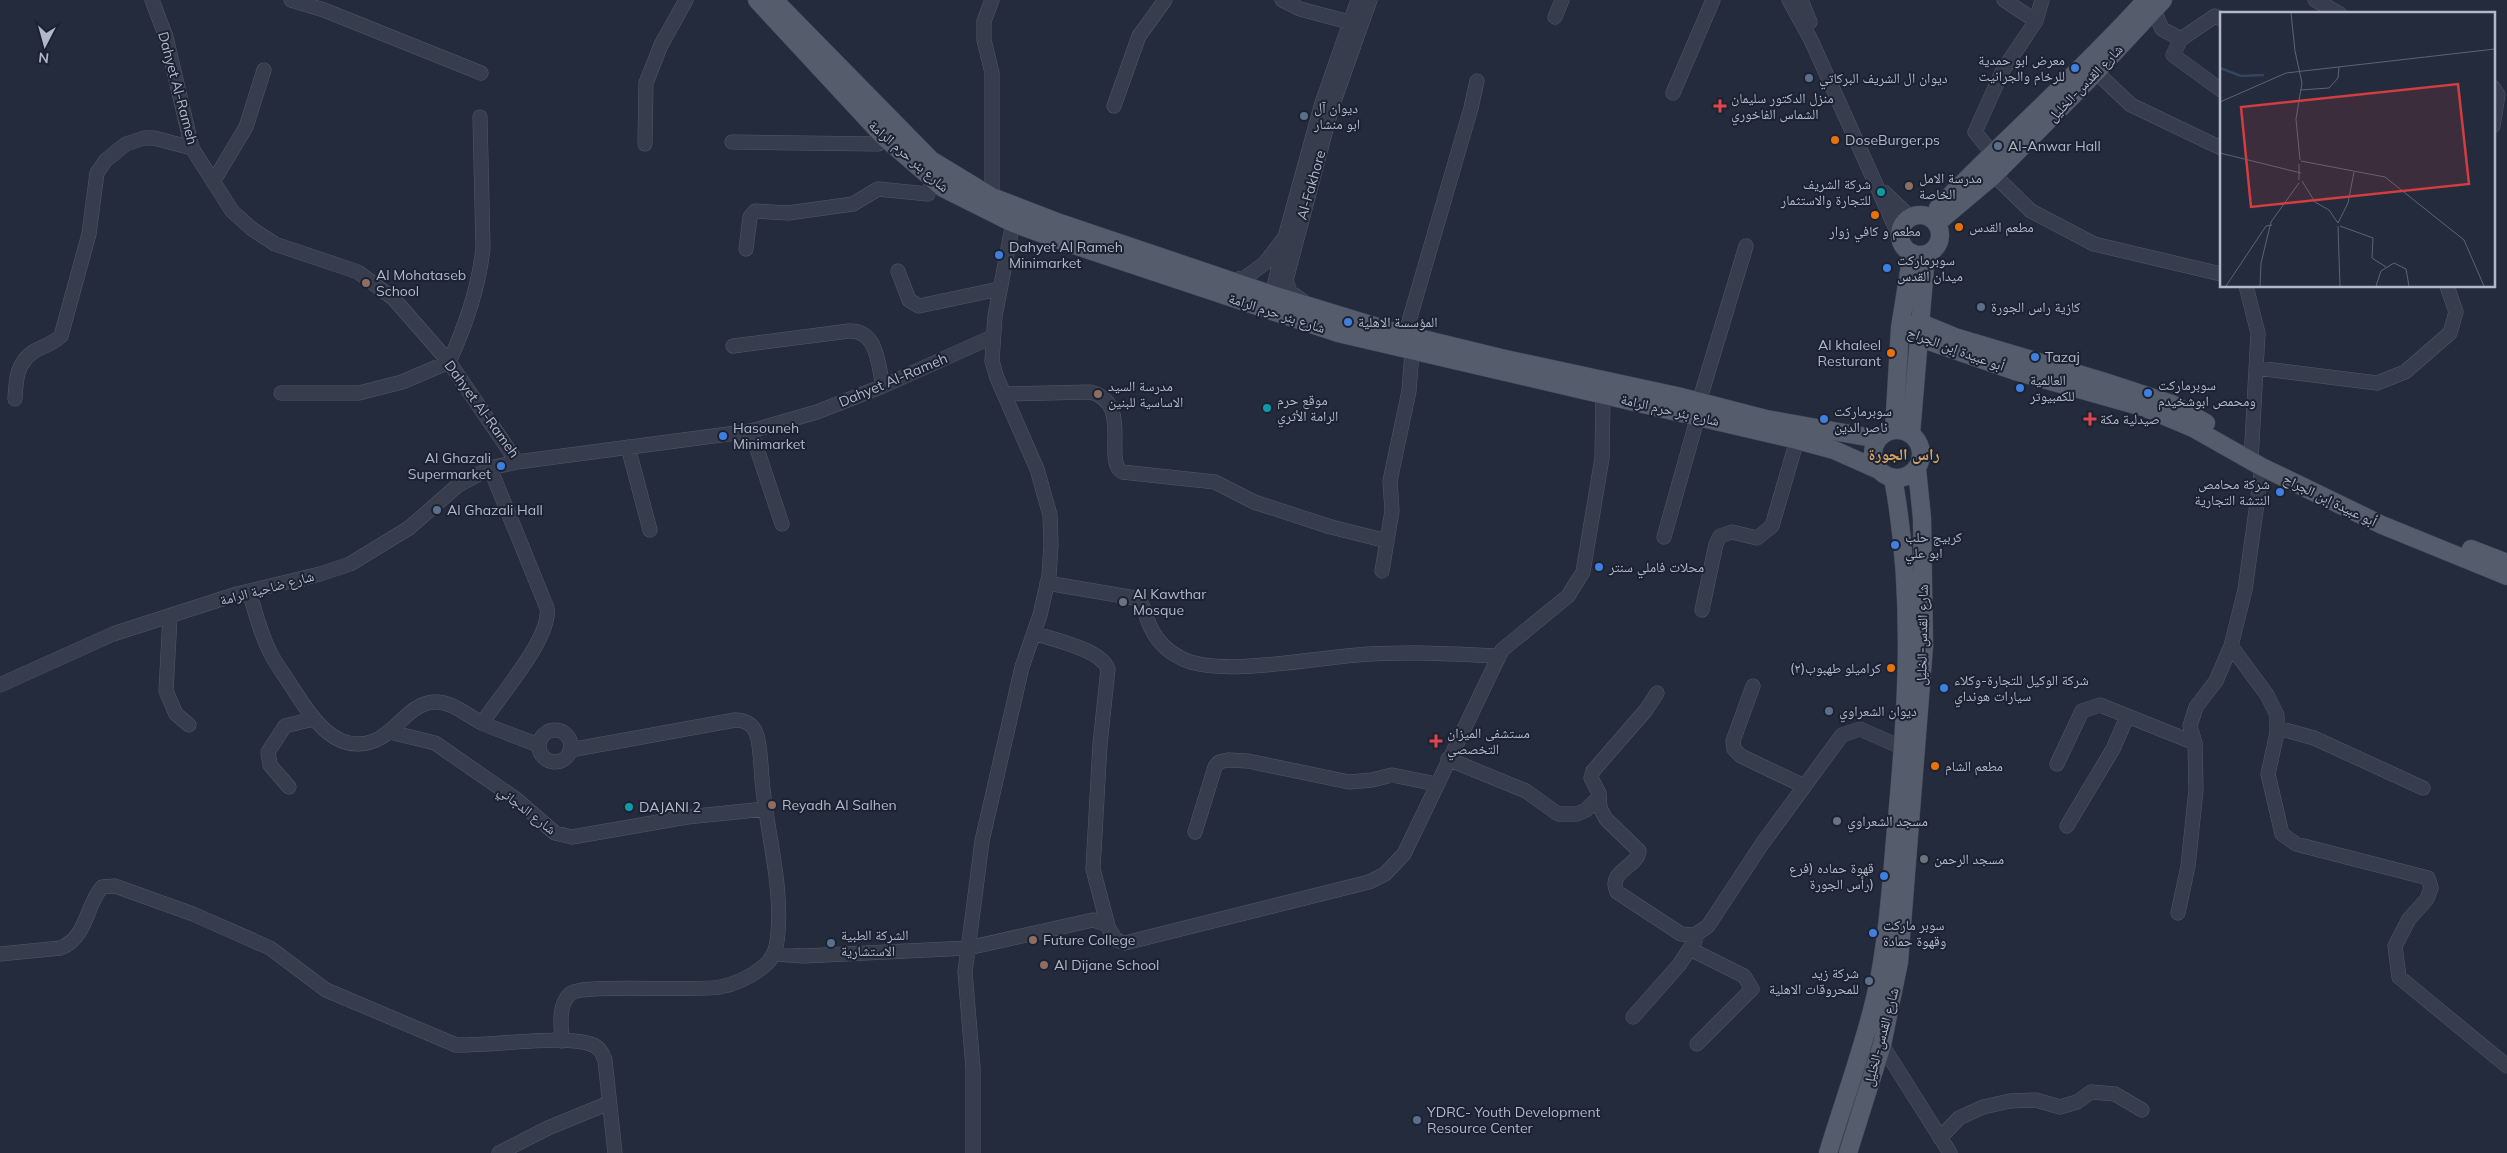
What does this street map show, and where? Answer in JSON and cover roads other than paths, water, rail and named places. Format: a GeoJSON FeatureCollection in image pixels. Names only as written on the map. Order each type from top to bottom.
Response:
{"type":"FeatureCollection","features":[{"type":"Feature","properties":{"kind":"main road","name":"شارع بئر حرم الرامة"},"geometry":{"type":"LineString","coordinates":[[757,0],[884,137],[943,188],[1013,223],[1310,306],[1405,335],[1698,409],[1834,450],[1886,474]]}},
{"type":"Feature","properties":{"kind":"main road","name":"شارع بئر حرم الرامة"},"geometry":{"type":"LineString","coordinates":[[774,0],[931,160],[992,197],[1057,222],[1276,297],[1338,333],[1603,396],[1766,419],[1878,439]]}},
{"type":"Feature","properties":{"kind":"main road","name":"شارع القدس-الخليل"},"geometry":{"type":"LineString","coordinates":[[1925,219],[1994,175],[2096,72],[2154,3]]}},
{"type":"Feature","properties":{"kind":"main road","name":"شارع القدس-الخليل"},"geometry":{"type":"LineString","coordinates":[[1925,219],[1992,153],[2154,3]]}},
{"type":"Feature","properties":{"kind":"main road"},"geometry":{"type":"LineString","coordinates":[[1925,219],[1940,235],[1939,242],[1932,252],[1919,254],[1906,250],[1900,238],[1902,226],[1925,219]]}},
{"type":"Feature","properties":{"kind":"main road"},"geometry":{"type":"LineString","coordinates":[[1894,430],[1900,328],[1919,254]]}},
{"type":"Feature","properties":{"kind":"main road"},"geometry":{"type":"LineString","coordinates":[[1911,434],[1920,331],[1919,254]]}},
{"type":"Feature","properties":{"kind":"main road","name":"أبو عبيدة إبن الجراح"},"geometry":{"type":"LineString","coordinates":[[1900,328],[1920,331],[2016,371],[2142,407],[2255,458],[2382,525],[2507,576]]}},
{"type":"Feature","properties":{"kind":"main road"},"geometry":{"type":"LineString","coordinates":[[1894,430],[1911,434],[1921,447],[1922,455],[1917,469],[1906,477],[1886,474],[1873,455],[1878,439],[1894,430]]}},
{"type":"Feature","properties":{"kind":"main road","name":"أبو عبيدة إبن الجراح"},"geometry":{"type":"LineString","coordinates":[[2255,458],[2322,485],[2396,519],[2507,563]]}},
{"type":"Feature","properties":{"kind":"main road","name":"شارع القدس-الخليل"},"geometry":{"type":"LineString","coordinates":[[1848,1153],[1882,1045],[1900,962],[1920,726],[1924,646],[1922,518],[1917,469]]}},
{"type":"Feature","properties":{"kind":"main road","name":"شارع القدس-الخليل"},"geometry":{"type":"LineString","coordinates":[[1828,1153],[1876,995],[1886,945],[1903,748],[1908,647],[1906,590],[1901,518],[1886,474]]}},
{"type":"Feature","properties":{"kind":"street","name":"Dahyet Al-Rameh"},"geometry":{"type":"LineString","coordinates":[[152,0],[166,37],[192,148],[232,211],[252,229],[275,244],[340,264],[358,272],[394,299],[449,362],[517,462],[751,431],[817,412],[883,386],[992,337]]}},
{"type":"Feature","properties":{"kind":"street"},"geometry":{"type":"LineString","coordinates":[[292,0],[324,10],[481,73]]}},
{"type":"Feature","properties":{"kind":"street"},"geometry":{"type":"LineString","coordinates":[[645,144],[646,83],[661,45],[686,0]]}},
{"type":"Feature","properties":{"kind":"street"},"geometry":{"type":"LineString","coordinates":[[992,0],[984,21],[984,40],[992,74],[992,197]]}},
{"type":"Feature","properties":{"kind":"street"},"geometry":{"type":"LineString","coordinates":[[1114,106],[1139,36],[1165,0]]}},
{"type":"Feature","properties":{"kind":"street"},"geometry":{"type":"LineString","coordinates":[[1282,0],[1300,9],[1349,22]]}},
{"type":"Feature","properties":{"kind":"street","name":"Al-Fakhore"},"geometry":{"type":"LineString","coordinates":[[1231,281],[1246,277],[1264,263],[1285,237],[1322,102],[1358,0]]}},
{"type":"Feature","properties":{"kind":"street","name":"Al-Fakhore"},"geometry":{"type":"LineString","coordinates":[[1276,297],[1286,280],[1332,107],[1370,0]]}},
{"type":"Feature","properties":{"kind":"street"},"geometry":{"type":"LineString","coordinates":[[1555,18],[1562,0]]}},
{"type":"Feature","properties":{"kind":"street"},"geometry":{"type":"LineString","coordinates":[[1674,93],[1713,0]]}},
{"type":"Feature","properties":{"kind":"street"},"geometry":{"type":"LineString","coordinates":[[1789,0],[1811,40],[1900,238]]}},
{"type":"Feature","properties":{"kind":"street"},"geometry":{"type":"LineString","coordinates":[[1801,0],[1824,52],[1848,120]]}},
{"type":"Feature","properties":{"kind":"street"},"geometry":{"type":"LineString","coordinates":[[2004,0],[2036,21]]}},
{"type":"Feature","properties":{"kind":"street"},"geometry":{"type":"LineString","coordinates":[[1992,153],[1975,132],[2002,70],[2036,21],[2042,0]]}},
{"type":"Feature","properties":{"kind":"street"},"geometry":{"type":"LineString","coordinates":[[2315,0],[2336,12]]}},
{"type":"Feature","properties":{"kind":"street"},"geometry":{"type":"LineString","coordinates":[[2154,3],[2162,29],[2181,39]]}},
{"type":"Feature","properties":{"kind":"street"},"geometry":{"type":"LineString","coordinates":[[2220,18],[2215,16],[2181,39],[2173,55],[2220,89]]}},
{"type":"Feature","properties":{"kind":"street"},"geometry":{"type":"LineString","coordinates":[[213,182],[246,127],[264,70]]}},
{"type":"Feature","properties":{"kind":"street"},"geometry":{"type":"LineString","coordinates":[[2096,72],[2131,105],[2220,148]]}},
{"type":"Feature","properties":{"kind":"street"},"geometry":{"type":"LineString","coordinates":[[1405,335],[1472,108],[1477,81]]}},
{"type":"Feature","properties":{"kind":"street"},"geometry":{"type":"LineString","coordinates":[[2494,89],[2498,95],[2494,120]]}},
{"type":"Feature","properties":{"kind":"street"},"geometry":{"type":"LineString","coordinates":[[281,393],[359,393],[402,382],[449,362],[457,344],[481,269],[483,248],[480,118]]}},
{"type":"Feature","properties":{"kind":"street"},"geometry":{"type":"LineString","coordinates":[[732,142],[878,144],[884,137]]}},
{"type":"Feature","properties":{"kind":"street"},"geometry":{"type":"LineString","coordinates":[[15,399],[17,372],[33,352],[52,345],[61,336],[89,234],[97,173],[106,160],[126,144],[144,138],[154,138],[192,148]]}},
{"type":"Feature","properties":{"kind":"street"},"geometry":{"type":"LineString","coordinates":[[1869,168],[1886,196],[1925,219]]}},
{"type":"Feature","properties":{"kind":"street"},"geometry":{"type":"LineString","coordinates":[[1994,175],[2031,211],[2094,244],[2220,274]]}},
{"type":"Feature","properties":{"kind":"street"},"geometry":{"type":"LineString","coordinates":[[746,249],[750,216],[755,211],[788,213],[853,204],[878,189],[928,194],[933,178]]}},
{"type":"Feature","properties":{"kind":"street"},"geometry":{"type":"LineString","coordinates":[[973,1153],[973,1068],[965,972],[968,948],[982,841],[1022,667],[1048,583],[1051,545],[1050,515],[1037,469],[1004,394],[992,361],[992,337],[999,290],[1013,223]]}},
{"type":"Feature","properties":{"kind":"street"},"geometry":{"type":"LineString","coordinates":[[1276,297],[1285,237]]}},
{"type":"Feature","properties":{"kind":"street"},"geometry":{"type":"LineString","coordinates":[[1664,537],[1698,409],[1746,246]]}},
{"type":"Feature","properties":{"kind":"street"},"geometry":{"type":"LineString","coordinates":[[898,271],[909,300],[919,306],[999,290]]}},
{"type":"Feature","properties":{"kind":"street"},"geometry":{"type":"LineString","coordinates":[[2178,913],[2188,866],[2196,790],[2195,743],[2190,726],[2194,710],[2216,681],[2231,646],[2245,590],[2255,458],[2258,332],[2247,288]]}},
{"type":"Feature","properties":{"kind":"street"},"geometry":{"type":"LineString","coordinates":[[2257,368],[2377,383],[2405,372],[2450,333],[2456,312],[2448,288]]}},
{"type":"Feature","properties":{"kind":"street"},"geometry":{"type":"LineString","coordinates":[[733,346],[849,331],[858,332],[866,336],[873,345],[883,386]]}},
{"type":"Feature","properties":{"kind":"street"},"geometry":{"type":"LineString","coordinates":[[1382,571],[1392,505],[1390,481],[1409,391],[1412,352]]}},
{"type":"Feature","properties":{"kind":"street"},"geometry":{"type":"LineString","coordinates":[[1004,394],[1090,392],[1097,394],[1104,400],[1113,414],[1116,465],[1122,472],[1215,482],[1254,502],[1331,527],[1387,541]]}},
{"type":"Feature","properties":{"kind":"street"},"geometry":{"type":"LineString","coordinates":[[1034,633],[1096,655],[1105,662],[1108,669],[1100,744],[1093,869],[1108,926],[1116,940],[1125,943],[1377,879],[1392,868],[1404,854],[1498,656],[1511,640],[1568,596],[1583,572],[1602,458],[1603,396]]}},
{"type":"Feature","properties":{"kind":"street"},"geometry":{"type":"LineString","coordinates":[[751,431],[782,524]]}},
{"type":"Feature","properties":{"kind":"street"},"geometry":{"type":"LineString","coordinates":[[1702,610],[1716,544],[1720,536],[1732,532],[1757,538],[1772,526],[1797,440]]}},
{"type":"Feature","properties":{"kind":"street"},"geometry":{"type":"LineString","coordinates":[[628,447],[650,530]]}},
{"type":"Feature","properties":{"kind":"street","name":"شارع ضاحية الرامة"},"geometry":{"type":"LineString","coordinates":[[0,685],[113,634],[248,591],[320,574],[350,564],[410,528],[457,486],[490,468],[517,462]]}},
{"type":"Feature","properties":{"kind":"street"},"geometry":{"type":"LineString","coordinates":[[482,722],[534,649],[546,628],[548,615],[548,608],[490,468]]}},
{"type":"Feature","properties":{"kind":"street"},"geometry":{"type":"LineString","coordinates":[[1048,583],[1135,598],[1144,606],[1151,628],[1163,646],[1183,659],[1201,665],[1273,664],[1358,655],[1436,653],[1498,656]]}},
{"type":"Feature","properties":{"kind":"street"},"geometry":{"type":"LineString","coordinates":[[248,591],[270,652],[313,719],[335,737],[352,743],[375,741],[390,732],[414,709],[433,702],[452,705],[482,722],[539,745]]}},
{"type":"Feature","properties":{"kind":"street"},"geometry":{"type":"LineString","coordinates":[[170,617],[166,691],[176,714],[189,725]]}},
{"type":"Feature","properties":{"kind":"street"},"geometry":{"type":"LineString","coordinates":[[2231,646],[2271,700],[2277,715],[2278,728],[2268,774],[2282,834],[2296,844],[2428,878],[2431,888],[2426,899],[2409,919],[2395,946],[2399,976],[2507,1066]]}},
{"type":"Feature","properties":{"kind":"street"},"geometry":{"type":"LineString","coordinates":[[1753,686],[1734,739],[1734,749],[1742,756],[1804,786]]}},
{"type":"Feature","properties":{"kind":"street"},"geometry":{"type":"LineString","coordinates":[[1657,693],[1646,710],[1621,736],[1592,773],[1591,780],[1598,793],[1606,819],[1639,851],[1637,857],[1616,878],[1614,885],[1617,892],[1681,934],[1688,936],[1699,934]]}},
{"type":"Feature","properties":{"kind":"street"},"geometry":{"type":"LineString","coordinates":[[2057,764],[2082,711],[2100,706],[2195,743]]}},
{"type":"Feature","properties":{"kind":"street"},"geometry":{"type":"LineString","coordinates":[[2067,826],[2113,749],[2127,717]]}},
{"type":"Feature","properties":{"kind":"street"},"geometry":{"type":"LineString","coordinates":[[290,787],[270,765],[268,752],[286,726],[313,719]]}},
{"type":"Feature","properties":{"kind":"street"},"geometry":{"type":"LineString","coordinates":[[562,1041],[563,1008],[568,996],[575,990],[597,988],[694,990],[720,987],[744,979],[764,965],[775,954],[779,931],[776,874],[765,809],[758,736],[752,726],[743,720],[687,727],[570,750],[564,759],[554,762],[541,755],[540,740],[547,732],[557,731],[566,736],[570,750]]}},
{"type":"Feature","properties":{"kind":"street"},"geometry":{"type":"LineString","coordinates":[[2278,728],[2314,738],[2423,788]]}},
{"type":"Feature","properties":{"kind":"street"},"geometry":{"type":"LineString","coordinates":[[1633,1017],[1690,949],[1699,934],[1708,926],[1762,844],[1835,742],[1847,732],[1860,729],[1903,748]]}},
{"type":"Feature","properties":{"kind":"street","name":"شارع الدجاني"},"geometry":{"type":"LineString","coordinates":[[390,732],[435,743],[516,799],[560,836],[572,837],[687,817],[765,809]]}},
{"type":"Feature","properties":{"kind":"street"},"geometry":{"type":"LineString","coordinates":[[1448,759],[1526,791],[1558,814],[1577,814],[1586,810],[1598,798]]}},
{"type":"Feature","properties":{"kind":"street"},"geometry":{"type":"LineString","coordinates":[[1195,832],[1215,767],[1224,760],[1248,761],[1349,782],[1372,780],[1392,775],[1436,784]]}},
{"type":"Feature","properties":{"kind":"street"},"geometry":{"type":"LineString","coordinates":[[0,954],[61,948],[70,944],[82,929],[97,892],[102,887],[115,886],[193,914],[270,948],[326,990],[456,1045],[562,1041],[593,1045],[602,1051],[615,1153]]}},
{"type":"Feature","properties":{"kind":"street"},"geometry":{"type":"LineString","coordinates":[[775,954],[804,956],[968,948],[1093,920],[1108,926]]}},
{"type":"Feature","properties":{"kind":"street"},"geometry":{"type":"LineString","coordinates":[[1690,949],[1744,976],[1752,989],[1697,1044]]}},
{"type":"Feature","properties":{"kind":"street"},"geometry":{"type":"LineString","coordinates":[[1882,1045],[1950,1153]]}},
{"type":"Feature","properties":{"kind":"street"},"geometry":{"type":"LineString","coordinates":[[1940,1138],[1959,1118],[1983,1107],[2010,1101],[2036,1100],[2060,1108],[2077,1102],[2090,1092],[2115,1094],[2142,1110]]}},
{"type":"Feature","properties":{"kind":"street"},"geometry":{"type":"LineString","coordinates":[[499,1153],[548,1128],[609,1103]]}},
{"type":"Feature","properties":{"kind":"place","name":"معرض ابو حمدية للرخام والجرانيت"},"geometry":{"type":"Point","coordinates":[2075,68]}},
{"type":"Feature","properties":{"kind":"place","name":"ديوان ال الشريف البركاتي"},"geometry":{"type":"Point","coordinates":[1809,78]}},
{"type":"Feature","properties":{"kind":"place","name":"منزل الدكتور سليمان الشماس الفاخوري"},"geometry":{"type":"Point","coordinates":[1720,106]}},
{"type":"Feature","properties":{"kind":"place","name":"ديوان آل ابو منشار"},"geometry":{"type":"Point","coordinates":[1304,116]}},
{"type":"Feature","properties":{"kind":"place","name":"DoseBurger.ps"},"geometry":{"type":"Point","coordinates":[1835,140]}},
{"type":"Feature","properties":{"kind":"place","name":"Al-Anwar Hall"},"geometry":{"type":"Point","coordinates":[1998,146]}},
{"type":"Feature","properties":{"kind":"place","name":"مدرسة الامل الخاصة"},"geometry":{"type":"Point","coordinates":[1909,186]}},
{"type":"Feature","properties":{"kind":"place","name":"شركة الشريف للتجارة والاستثمار"},"geometry":{"type":"Point","coordinates":[1881,192]}},
{"type":"Feature","properties":{"kind":"place","name":"مطعم و كافي زوار"},"geometry":{"type":"Point","coordinates":[1875,215]}},
{"type":"Feature","properties":{"kind":"place","name":"مطعم القدس"},"geometry":{"type":"Point","coordinates":[1959,227]}},
{"type":"Feature","properties":{"kind":"place","name":"Dahyet Al Rameh Minimarket"},"geometry":{"type":"Point","coordinates":[999,255]}},
{"type":"Feature","properties":{"kind":"place","name":"سوبرماركت ميدان القدس"},"geometry":{"type":"Point","coordinates":[1887,268]}},
{"type":"Feature","properties":{"kind":"place","name":"Al Mohataseb School"},"geometry":{"type":"Point","coordinates":[366,283]}},
{"type":"Feature","properties":{"kind":"place","name":"كازية راس الجورة"},"geometry":{"type":"Point","coordinates":[1981,307]}},
{"type":"Feature","properties":{"kind":"place","name":"المؤسسة الاهلية"},"geometry":{"type":"Point","coordinates":[1348,322]}},
{"type":"Feature","properties":{"kind":"place","name":"Al khaleel Resturant"},"geometry":{"type":"Point","coordinates":[1891,353]}},
{"type":"Feature","properties":{"kind":"place","name":"Tazaj"},"geometry":{"type":"Point","coordinates":[2035,357]}},
{"type":"Feature","properties":{"kind":"place","name":"العالمية للكمبيوتر"},"geometry":{"type":"Point","coordinates":[2020,388]}},
{"type":"Feature","properties":{"kind":"place","name":"سوبرماركت ومحمص ابوشخيدم"},"geometry":{"type":"Point","coordinates":[2148,393]}},
{"type":"Feature","properties":{"kind":"place","name":"مدرسة السيد الاساسية للبنين"},"geometry":{"type":"Point","coordinates":[1098,394]}},
{"type":"Feature","properties":{"kind":"place","name":"موقع حرم الرامة الأثري"},"geometry":{"type":"Point","coordinates":[1267,408]}},
{"type":"Feature","properties":{"kind":"place","name":"سوبرماركت ناصر الدين"},"geometry":{"type":"Point","coordinates":[1824,419]}},
{"type":"Feature","properties":{"kind":"place","name":"صيدلية مكة"},"geometry":{"type":"Point","coordinates":[2090,419]}},
{"type":"Feature","properties":{"kind":"place","name":"Hasouneh Minimarket"},"geometry":{"type":"Point","coordinates":[723,436]}},
{"type":"Feature","properties":{"kind":"place","name":"Al Ghazali Supermarket"},"geometry":{"type":"Point","coordinates":[501,466]}},
{"type":"Feature","properties":{"kind":"place","name":"شركة محامص النتشة التجارية"},"geometry":{"type":"Point","coordinates":[2280,492]}},
{"type":"Feature","properties":{"kind":"place","name":"Al Ghazali Hall"},"geometry":{"type":"Point","coordinates":[437,510]}},
{"type":"Feature","properties":{"kind":"place","name":"كربيج حلب ابو علي"},"geometry":{"type":"Point","coordinates":[1895,545]}},
{"type":"Feature","properties":{"kind":"place","name":"محلات فاملي سنتر"},"geometry":{"type":"Point","coordinates":[1599,567]}},
{"type":"Feature","properties":{"kind":"place","name":"Al Kawthar Mosque"},"geometry":{"type":"Point","coordinates":[1123,602]}},
{"type":"Feature","properties":{"kind":"place","name":"كراميلو طهبوب(٢)"},"geometry":{"type":"Point","coordinates":[1891,668]}},
{"type":"Feature","properties":{"kind":"place","name":"شركة الوكيل للتجارة-وكلاء سيارات هونداي"},"geometry":{"type":"Point","coordinates":[1944,688]}},
{"type":"Feature","properties":{"kind":"place","name":"ديوان الشعراوي"},"geometry":{"type":"Point","coordinates":[1829,711]}},
{"type":"Feature","properties":{"kind":"place","name":"مستشفى الميزان التخصصي"},"geometry":{"type":"Point","coordinates":[1436,741]}},
{"type":"Feature","properties":{"kind":"place","name":"مطعم الشام"},"geometry":{"type":"Point","coordinates":[1935,766]}},
{"type":"Feature","properties":{"kind":"place","name":"Reyadh Al Salhen"},"geometry":{"type":"Point","coordinates":[772,805]}},
{"type":"Feature","properties":{"kind":"place","name":"DAJANI 2"},"geometry":{"type":"Point","coordinates":[629,807]}},
{"type":"Feature","properties":{"kind":"place","name":"مسجد الشعراوي"},"geometry":{"type":"Point","coordinates":[1837,821]}},
{"type":"Feature","properties":{"kind":"place","name":"مسجد الرحمن"},"geometry":{"type":"Point","coordinates":[1924,859]}},
{"type":"Feature","properties":{"kind":"place","name":"قهوة حماده (فرع رأس الجورة)"},"geometry":{"type":"Point","coordinates":[1884,876]}},
{"type":"Feature","properties":{"kind":"place","name":"سوبر ماركت وقهوة حمادة"},"geometry":{"type":"Point","coordinates":[1873,933]}},
{"type":"Feature","properties":{"kind":"place","name":"Future College"},"geometry":{"type":"Point","coordinates":[1033,940]}},
{"type":"Feature","properties":{"kind":"place","name":"الشركة الطبية الاستشارية"},"geometry":{"type":"Point","coordinates":[831,943]}},
{"type":"Feature","properties":{"kind":"place","name":"Al Dijane School"},"geometry":{"type":"Point","coordinates":[1044,965]}},
{"type":"Feature","properties":{"kind":"place","name":"شركة زيد للمحروقات الاهلية"},"geometry":{"type":"Point","coordinates":[1869,981]}},
{"type":"Feature","properties":{"kind":"place","name":"YDRC- Youth Development Resource Center"},"geometry":{"type":"Point","coordinates":[1417,1120]}},
{"type":"Feature","properties":{"kind":"district","name":"راس الجورة"},"geometry":{"type":"Point","coordinates":[1904,454]}}]}
